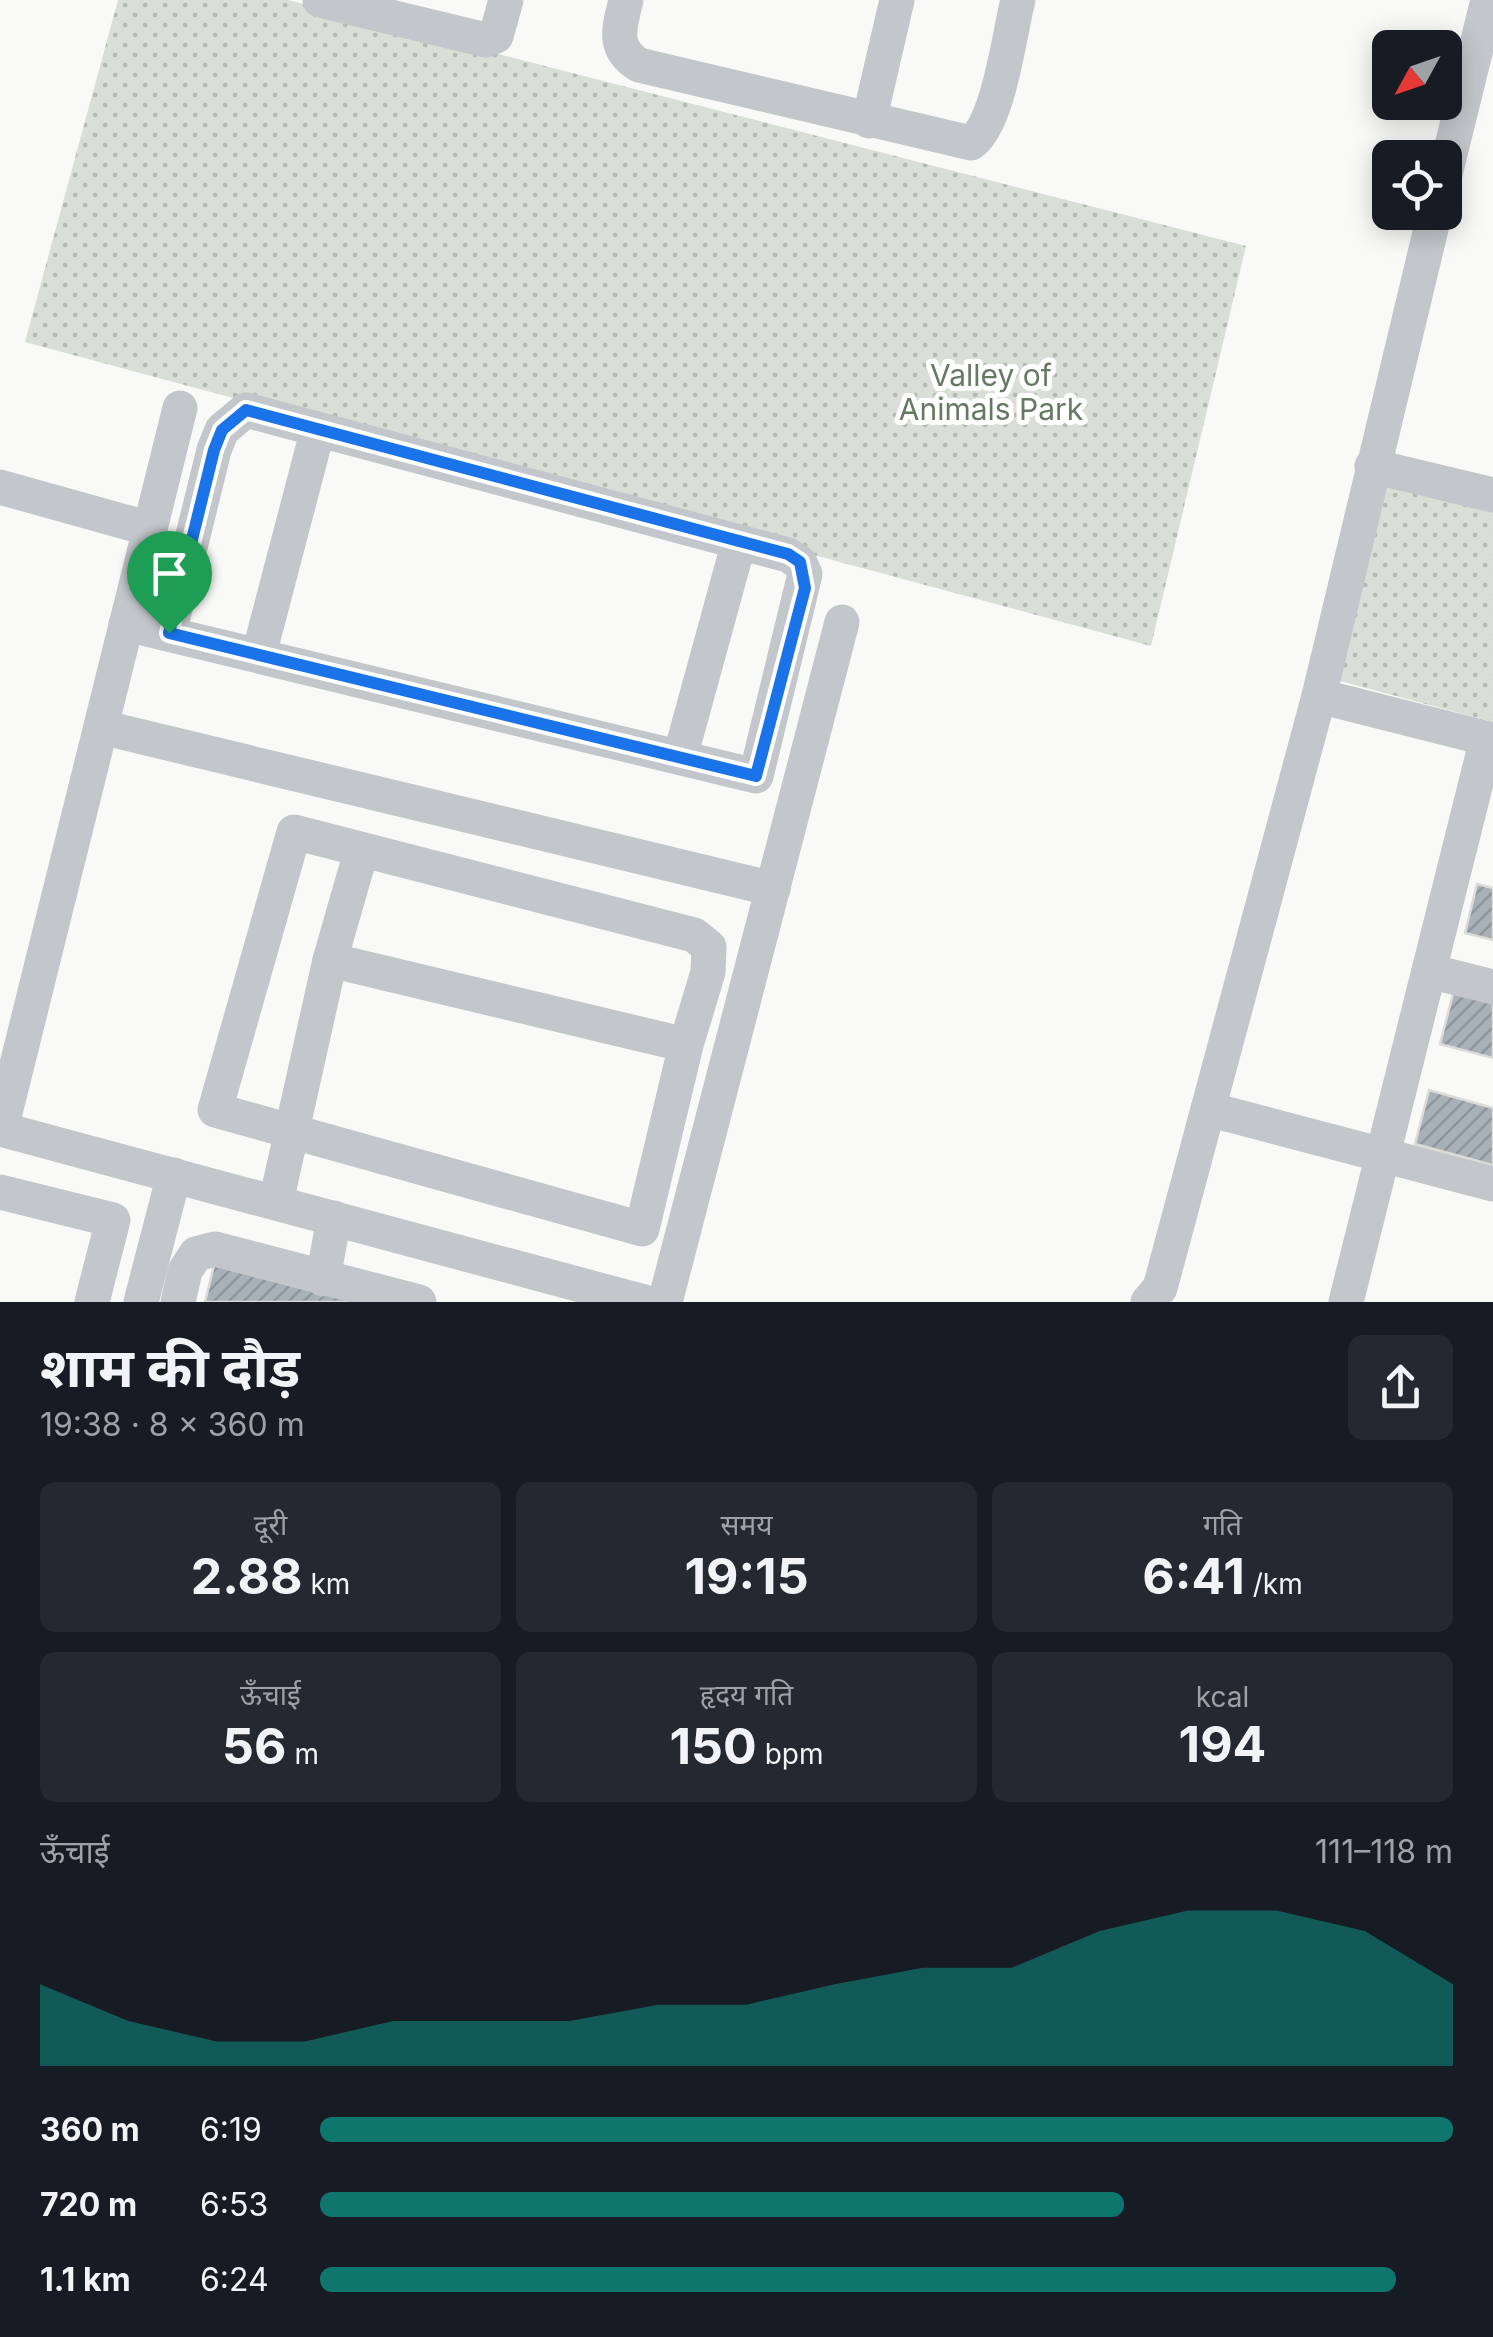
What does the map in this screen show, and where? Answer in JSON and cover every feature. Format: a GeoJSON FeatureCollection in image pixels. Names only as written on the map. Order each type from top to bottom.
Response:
{"type":"FeatureCollection","features":[{"type":"Feature","properties":{"kind":"street"},"geometry":{"type":"LineString","coordinates":[[320,0],[486,40],[496,36],[506,0]]}},
{"type":"Feature","properties":{"kind":"street"},"geometry":{"type":"LineString","coordinates":[[626,0],[618,40],[622,55],[640,66],[971,143],[984,134],[1018,0]]}},
{"type":"Feature","properties":{"kind":"street"},"geometry":{"type":"LineString","coordinates":[[868,122],[897,0]]}},
{"type":"Feature","properties":{"kind":"street"},"geometry":{"type":"LineString","coordinates":[[1453,140],[1488,0]]}},
{"type":"Feature","properties":{"kind":"street"},"geometry":{"type":"LineString","coordinates":[[1148,1302],[1160,1288],[1319,696],[1431,230]]}},
{"type":"Feature","properties":{"kind":"street"},"geometry":{"type":"LineString","coordinates":[[180,408],[0,1129],[644,1302]]}},
{"type":"Feature","properties":{"kind":"street"},"geometry":{"type":"LineString","coordinates":[[126,624],[756,776],[806,574],[800,562],[788,554],[246,410],[222,430],[169,633]]}},
{"type":"Feature","properties":{"kind":"street"},"geometry":{"type":"LineString","coordinates":[[260,654],[318,429]]}},
{"type":"Feature","properties":{"kind":"street"},"geometry":{"type":"LineString","coordinates":[[1372,466],[1493,495]]}},
{"type":"Feature","properties":{"kind":"street"},"geometry":{"type":"LineString","coordinates":[[0,488],[150,530]]}},
{"type":"Feature","properties":{"kind":"street"},"geometry":{"type":"LineString","coordinates":[[680,757],[739,542]]}},
{"type":"Feature","properties":{"kind":"street"},"geometry":{"type":"LineString","coordinates":[[665,1302],[842,622]]}},
{"type":"Feature","properties":{"kind":"street"},"geometry":{"type":"LineString","coordinates":[[1319,696],[1490,740],[1346,1302]]}},
{"type":"Feature","properties":{"kind":"street"},"geometry":{"type":"LineString","coordinates":[[101,726],[773,889]]}},
{"type":"Feature","properties":{"kind":"street"},"geometry":{"type":"LineString","coordinates":[[294,832],[694,935],[709,947],[708,972],[686,1044],[642,1229],[215,1110],[294,832]]}},
{"type":"Feature","properties":{"kind":"street"},"geometry":{"type":"LineString","coordinates":[[276,1202],[330,960],[362,852]]}},
{"type":"Feature","properties":{"kind":"street"},"geometry":{"type":"LineString","coordinates":[[330,960],[686,1044]]}},
{"type":"Feature","properties":{"kind":"street"},"geometry":{"type":"LineString","coordinates":[[1430,971],[1493,987]]}},
{"type":"Feature","properties":{"kind":"street"},"geometry":{"type":"LineString","coordinates":[[1208,1109],[1493,1184]]}},
{"type":"Feature","properties":{"kind":"street"},"geometry":{"type":"LineString","coordinates":[[141,1302],[174,1176]]}},
{"type":"Feature","properties":{"kind":"street"},"geometry":{"type":"LineString","coordinates":[[0,1192],[113,1220],[92,1302]]}},
{"type":"Feature","properties":{"kind":"street"},"geometry":{"type":"LineString","coordinates":[[323,1279],[334,1218]]}},
{"type":"Feature","properties":{"kind":"street"},"geometry":{"type":"LineString","coordinates":[[178,1302],[185,1271],[196,1254],[215,1249],[419,1302]]}},
{"type":"Feature","properties":{"kind":"green space","name":"Valley of Animals Park"},"geometry":{"type":"Polygon","coordinates":[[[118,0],[288,0],[1246,246],[1151,646],[25,342],[118,0]]]}},
{"type":"Feature","properties":{"kind":"green space"},"geometry":{"type":"Polygon","coordinates":[[[1384,480],[1493,507],[1493,722],[1336,680],[1384,480]]]}},
{"type":"Feature","properties":{"kind":"building"},"geometry":{"type":"Polygon","coordinates":[[[1477,884],[1493,888],[1493,940],[1465,933],[1477,884]]]}},
{"type":"Feature","properties":{"kind":"building"},"geometry":{"type":"Polygon","coordinates":[[[1454,990],[1493,1000],[1493,1058],[1440,1044],[1454,990]]]}},
{"type":"Feature","properties":{"kind":"building"},"geometry":{"type":"Polygon","coordinates":[[[1429,1090],[1493,1108],[1493,1165],[1415,1144],[1429,1090]]]}},
{"type":"Feature","properties":{"kind":"building"},"geometry":{"type":"Polygon","coordinates":[[[214,1265],[356,1302],[205,1302],[214,1265]]]}},
{"type":"Feature","properties":{"kind":"route"},"geometry":{"type":"LineString","coordinates":[[246,410],[788,554],[800,562],[806,574],[756,776],[169,633],[214,450],[232,417],[246,410]]}}]}
